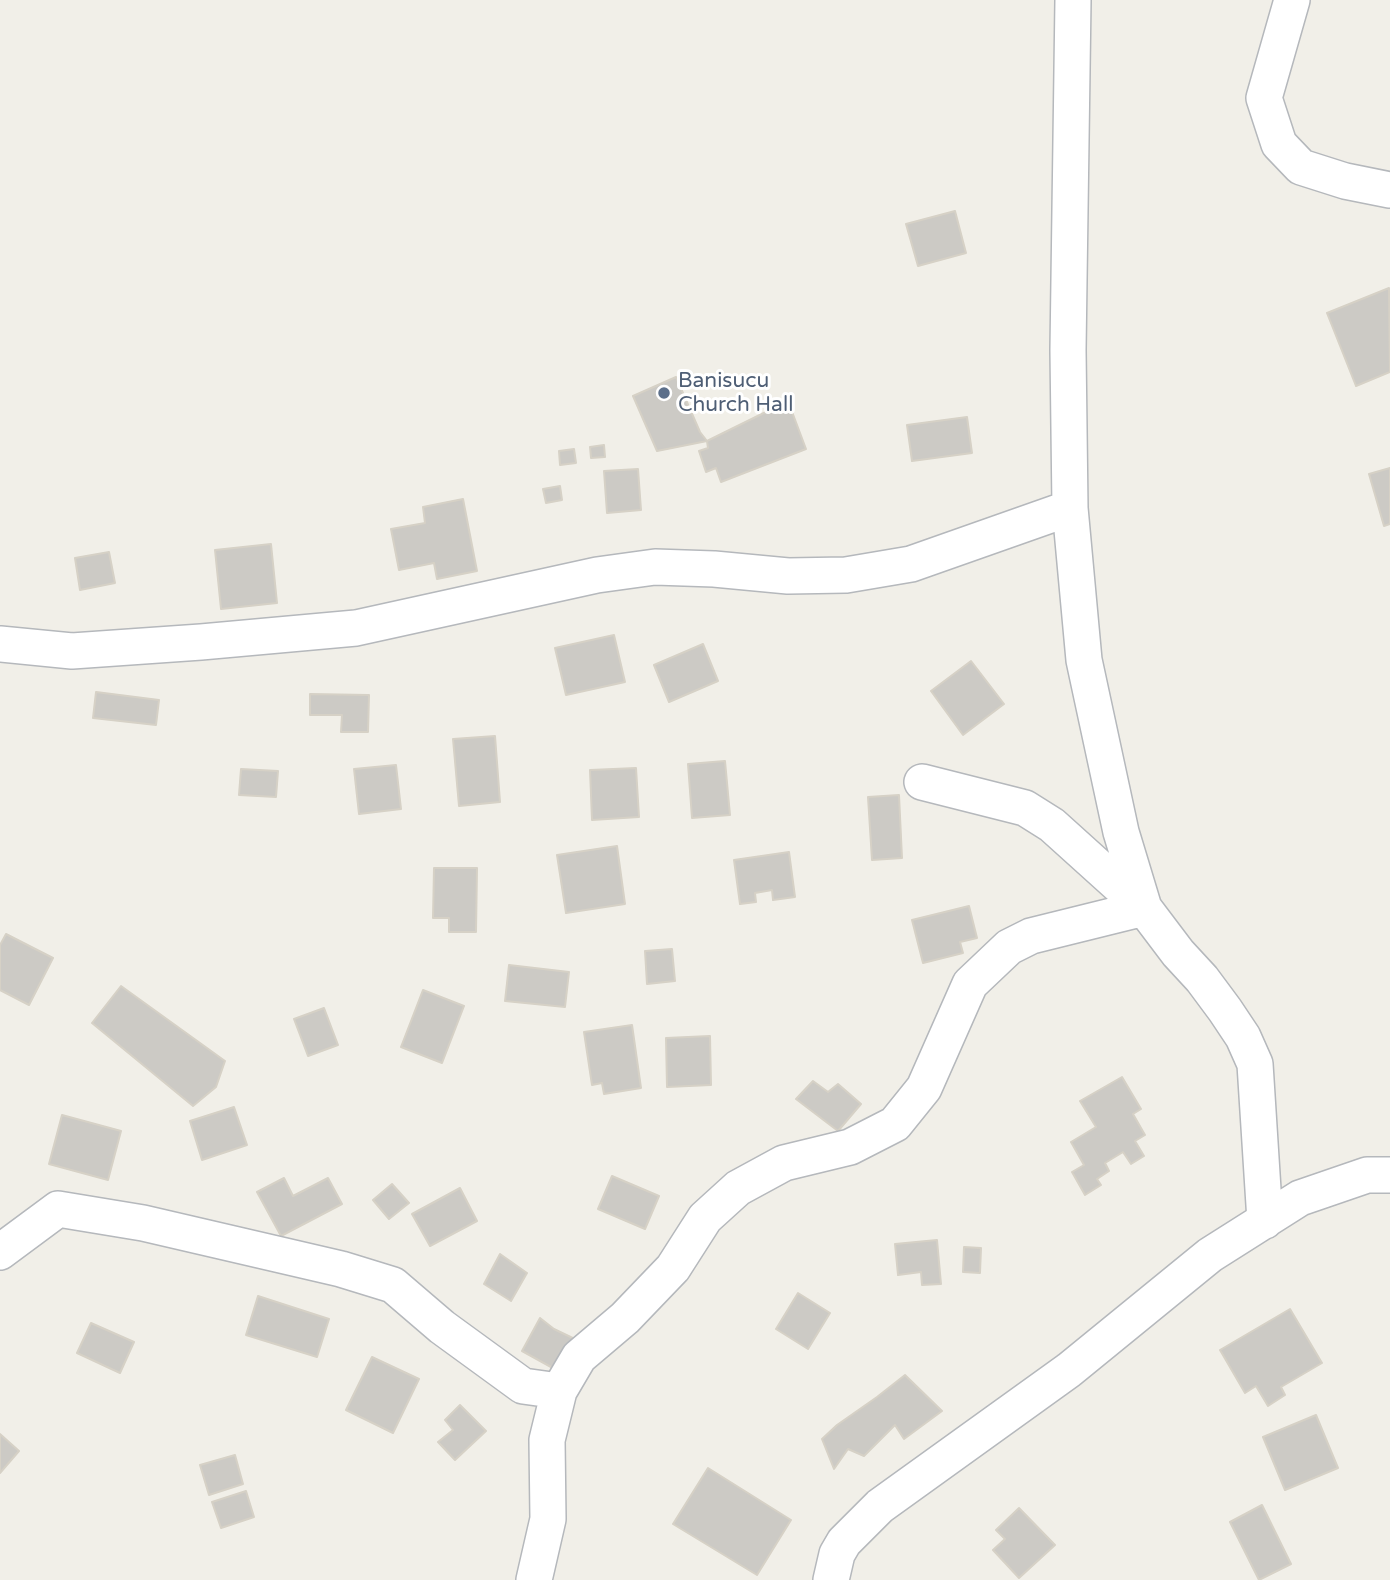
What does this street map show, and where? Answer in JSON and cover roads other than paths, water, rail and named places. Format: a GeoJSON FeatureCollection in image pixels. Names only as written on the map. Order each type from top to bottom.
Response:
{"type":"FeatureCollection","features":[{"type":"Feature","properties":{"kind":"street"},"geometry":{"type":"LineString","coordinates":[[1073,0],[1068,351],[1070,508],[1084,660],[1121,832],[1144,908]]}},
{"type":"Feature","properties":{"kind":"street"},"geometry":{"type":"LineString","coordinates":[[1292,0],[1264,98],[1279,145],[1301,167],[1345,181],[1390,190]]}},
{"type":"Feature","properties":{"kind":"street"},"geometry":{"type":"LineString","coordinates":[[0,644],[72,651],[356,628],[597,575],[654,567],[788,576],[846,575],[911,564],[1070,508]]}},
{"type":"Feature","properties":{"kind":"street"},"geometry":{"type":"LineString","coordinates":[[922,782],[1025,808],[1052,825],[1144,908],[1178,953],[1202,979],[1243,1037],[1255,1064],[1265,1220]]}},
{"type":"Feature","properties":{"kind":"street"},"geometry":{"type":"LineString","coordinates":[[534,1580],[548,1519],[547,1440],[559,1391],[579,1357],[625,1318],[673,1268],[705,1218],[738,1188],[784,1163],[850,1147],[895,1124],[923,1088],[970,984],[1009,947],[1031,936],[1144,908]]}},
{"type":"Feature","properties":{"kind":"street"},"geometry":{"type":"LineString","coordinates":[[831,1580],[837,1554],[844,1542],[880,1506],[1069,1370],[1210,1255],[1300,1198],[1367,1175],[1390,1175]]}},
{"type":"Feature","properties":{"kind":"street"},"geometry":{"type":"LineString","coordinates":[[0,1252],[58,1209],[143,1223],[341,1269],[393,1285],[523,1386],[559,1391]]}},
{"type":"Feature","properties":{"kind":"place","name":"Banisucu Church Hall"},"geometry":{"type":"Point","coordinates":[664,393]}}]}
